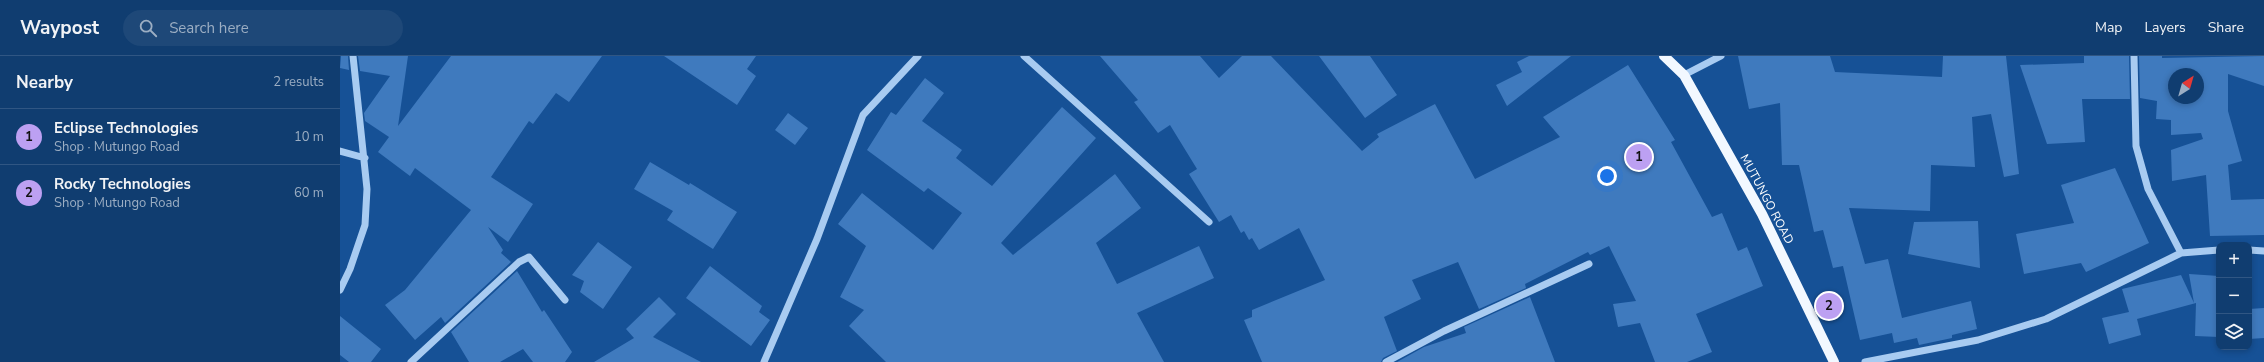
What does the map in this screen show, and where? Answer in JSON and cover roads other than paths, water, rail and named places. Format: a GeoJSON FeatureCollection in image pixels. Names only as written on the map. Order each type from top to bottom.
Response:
{"type":"FeatureCollection","features":[{"type":"Feature","properties":{"kind":"main road","name":"MUTUNGO ROAD"},"geometry":{"type":"LineString","coordinates":[[1664,56],[1684,75],[1762,214],[1834,362]]}},
{"type":"Feature","properties":{"kind":"street"},"geometry":{"type":"LineString","coordinates":[[340,290],[350,269],[365,225],[368,189],[365,158],[359,126],[353,56]]}},
{"type":"Feature","properties":{"kind":"street"},"geometry":{"type":"LineString","coordinates":[[764,362],[817,239],[863,115],[918,56]]}},
{"type":"Feature","properties":{"kind":"street"},"geometry":{"type":"LineString","coordinates":[[1024,56],[1209,222]]}},
{"type":"Feature","properties":{"kind":"street"},"geometry":{"type":"LineString","coordinates":[[1684,75],[1721,56]]}},
{"type":"Feature","properties":{"kind":"street"},"geometry":{"type":"LineString","coordinates":[[2134,56],[2136,146],[2148,189],[2181,253]]}},
{"type":"Feature","properties":{"kind":"street"},"geometry":{"type":"LineString","coordinates":[[340,151],[365,158]]}},
{"type":"Feature","properties":{"kind":"street"},"geometry":{"type":"LineString","coordinates":[[1865,362],[1970,341],[2046,320],[2181,253],[2216,250]]}},
{"type":"Feature","properties":{"kind":"street"},"geometry":{"type":"LineString","coordinates":[[2252,250],[2264,251]]}},
{"type":"Feature","properties":{"kind":"street"},"geometry":{"type":"LineString","coordinates":[[411,362],[519,262],[529,257],[565,300]]}},
{"type":"Feature","properties":{"kind":"street"},"geometry":{"type":"LineString","coordinates":[[1386,362],[1444,331],[1589,264]]}},
{"type":"Feature","properties":{"kind":"place","name":"Eclipse Technologies"},"geometry":{"type":"Point","coordinates":[1639,157]}},
{"type":"Feature","properties":{"kind":"place","name":"Rocky Technologies"},"geometry":{"type":"Point","coordinates":[1829,306]}}]}
